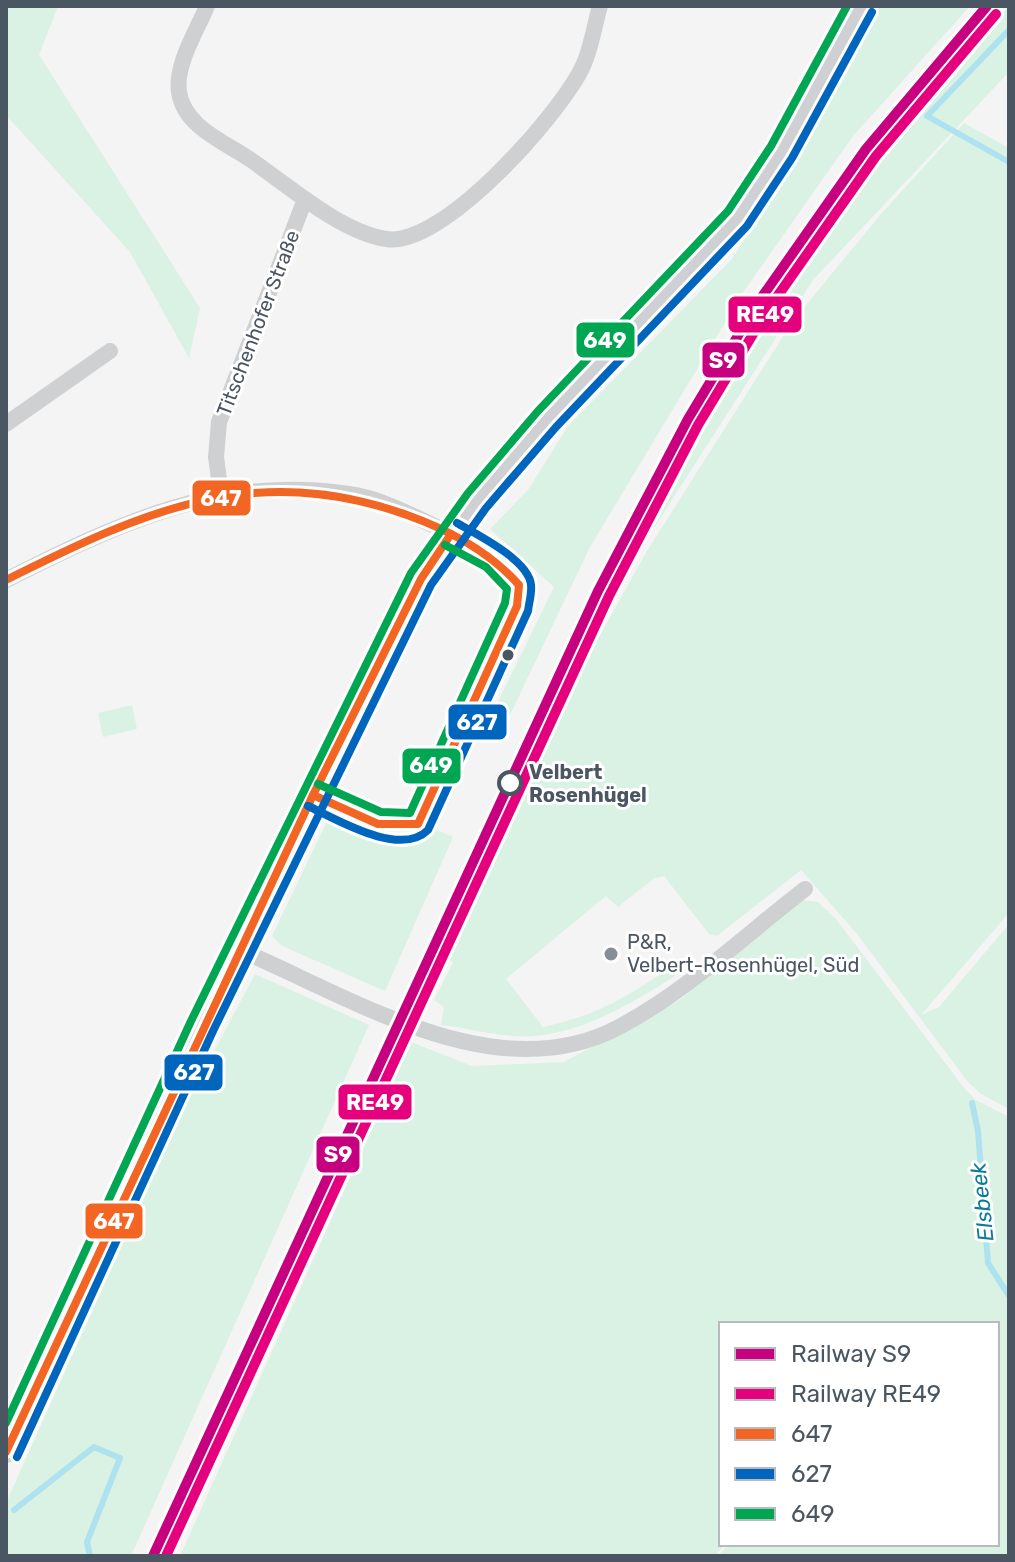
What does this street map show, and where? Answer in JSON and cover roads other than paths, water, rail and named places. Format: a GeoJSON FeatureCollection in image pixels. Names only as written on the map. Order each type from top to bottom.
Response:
{"type":"FeatureCollection","features":[{"type":"Feature","properties":{"kind":"street"},"geometry":{"type":"LineString","coordinates":[[207,6],[180,70],[179,92],[190,119],[253,161],[304,202],[326,210],[362,234],[390,240],[414,237],[452,215],[523,147],[582,69],[600,6]]}},
{"type":"Feature","properties":{"kind":"street"},"geometry":{"type":"LineString","coordinates":[[6,1452],[240,950],[361,696],[421,579],[451,534],[547,419],[738,218],[781,152],[861,6]]}},
{"type":"Feature","properties":{"kind":"street","name":"Titschenhofer Straße"},"geometry":{"type":"LineString","coordinates":[[221,494],[216,457],[219,422],[304,202]]}},
{"type":"Feature","properties":{"kind":"street"},"geometry":{"type":"LineString","coordinates":[[6,424],[110,351]]}},
{"type":"Feature","properties":{"kind":"street"},"geometry":{"type":"LineString","coordinates":[[6,580],[92,536],[153,513],[221,494],[288,489],[352,494],[451,534]]}},
{"type":"Feature","properties":{"kind":"street"},"geometry":{"type":"LineString","coordinates":[[240,950],[436,1036],[480,1047],[527,1050],[573,1045],[617,1029],[656,1006],[805,889]]}},
{"type":"Feature","properties":{"kind":"waterway"},"geometry":{"type":"LineString","coordinates":[[1009,30],[927,116],[1009,162]]}},
{"type":"Feature","properties":{"kind":"waterway","name":"Elsbeek"},"geometry":{"type":"LineString","coordinates":[[972,1103],[978,1131],[988,1263],[1009,1296]]}},
{"type":"Feature","properties":{"kind":"waterway"},"geometry":{"type":"LineString","coordinates":[[14,1510],[94,1447],[120,1458],[87,1542],[90,1556]]}},
{"type":"Feature","properties":{"kind":"rail line","name":"S9"},"geometry":{"type":"LineString","coordinates":[[153,1556],[598,591],[688,419],[757,304],[866,149],[987,6]]}},
{"type":"Feature","properties":{"kind":"rail line","name":"RE49"},"geometry":{"type":"LineString","coordinates":[[166,1556],[609,596],[698,425],[767,311],[876,156],[996,14]]}},
{"type":"Feature","properties":{"kind":"place","name":"Velbert Rosenhügel"},"geometry":{"type":"Point","coordinates":[510,783]}},
{"type":"Feature","properties":{"kind":"place","name":"P&R, Velbert-Rosenhügel, Süd"},"geometry":{"type":"Point","coordinates":[611,954]}}]}
